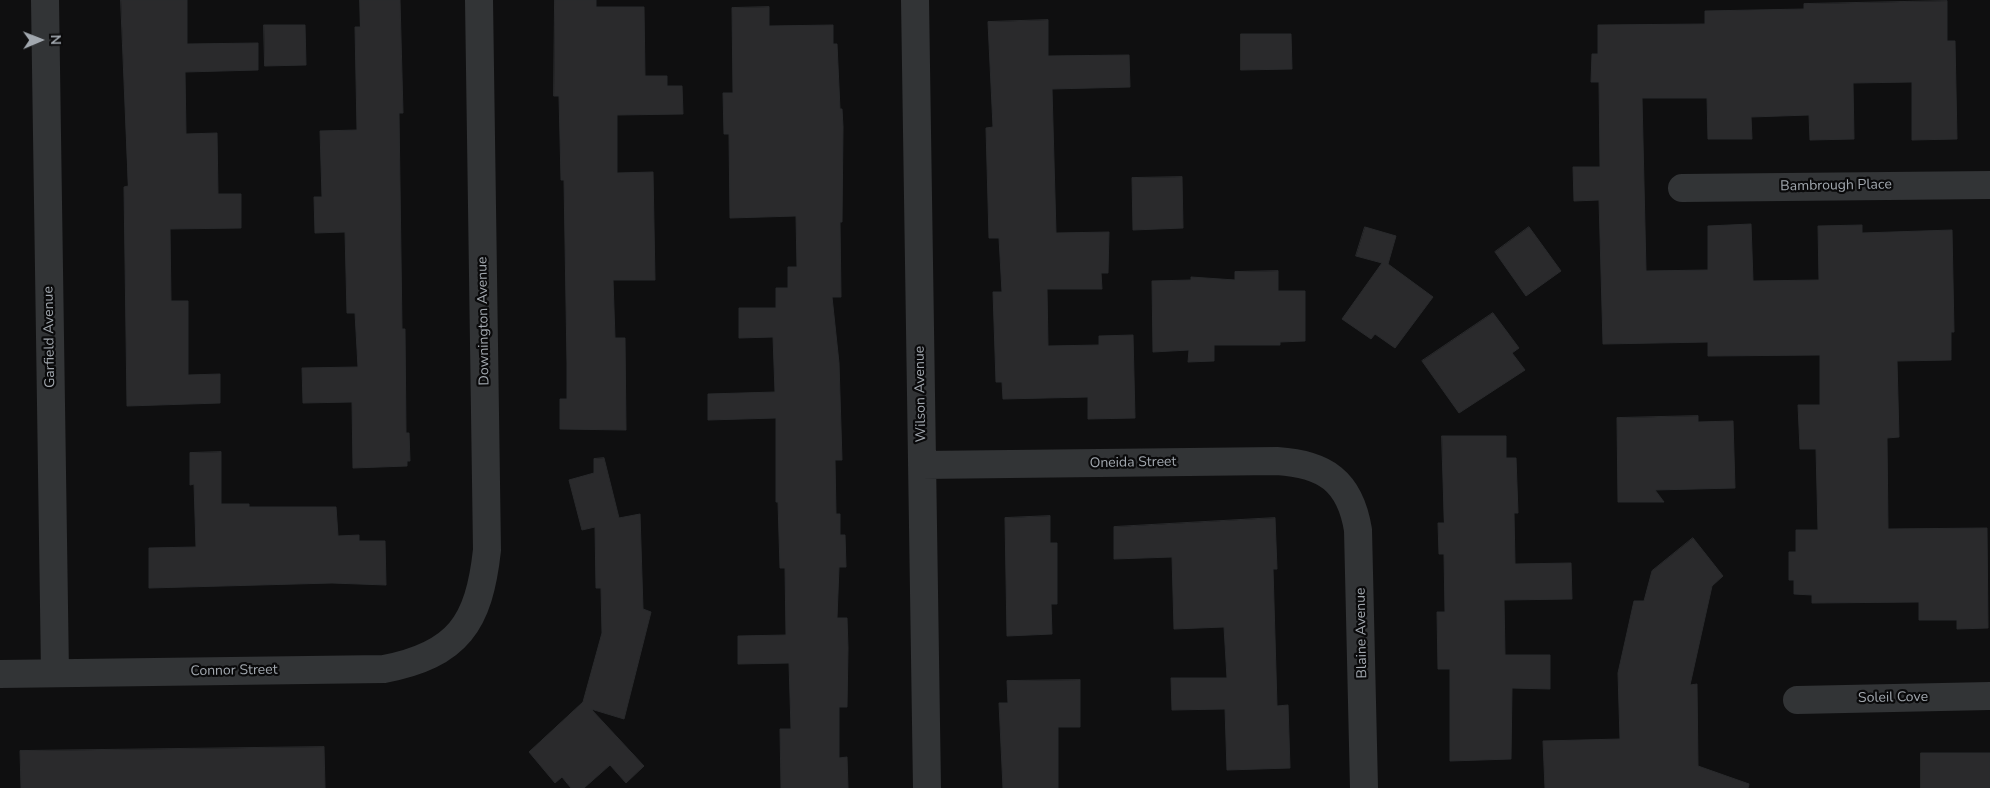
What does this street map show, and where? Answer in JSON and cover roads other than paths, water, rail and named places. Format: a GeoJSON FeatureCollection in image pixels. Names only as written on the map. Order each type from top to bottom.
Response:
{"type":"FeatureCollection","features":[{"type":"Feature","properties":{"kind":"street","name":"Garfield Avenue"},"geometry":{"type":"LineString","coordinates":[[45,0],[55,673]]}},
{"type":"Feature","properties":{"kind":"street","name":"Downington Avenue"},"geometry":{"type":"LineString","coordinates":[[459,635],[472,616],[479,594],[487,550],[479,0]]}},
{"type":"Feature","properties":{"kind":"street","name":"Wilson Avenue"},"geometry":{"type":"LineString","coordinates":[[915,0],[927,788]]}},
{"type":"Feature","properties":{"kind":"street","name":"Bambrough Place"},"geometry":{"type":"LineString","coordinates":[[1682,188],[1990,185]]}},
{"type":"Feature","properties":{"kind":"street","name":"Oneida Street"},"geometry":{"type":"LineString","coordinates":[[922,465],[1277,461],[1310,466],[1326,473],[1339,483]]}},
{"type":"Feature","properties":{"kind":"street","name":"Blaine Avenue"},"geometry":{"type":"LineString","coordinates":[[1339,483],[1355,512],[1360,546],[1364,788]]}},
{"type":"Feature","properties":{"kind":"street","name":"Connor Street"},"geometry":{"type":"LineString","coordinates":[[0,674],[384,669],[425,659],[459,635]]}},
{"type":"Feature","properties":{"kind":"street","name":"Soleil Cove"},"geometry":{"type":"LineString","coordinates":[[1797,700],[1990,696]]}}]}
